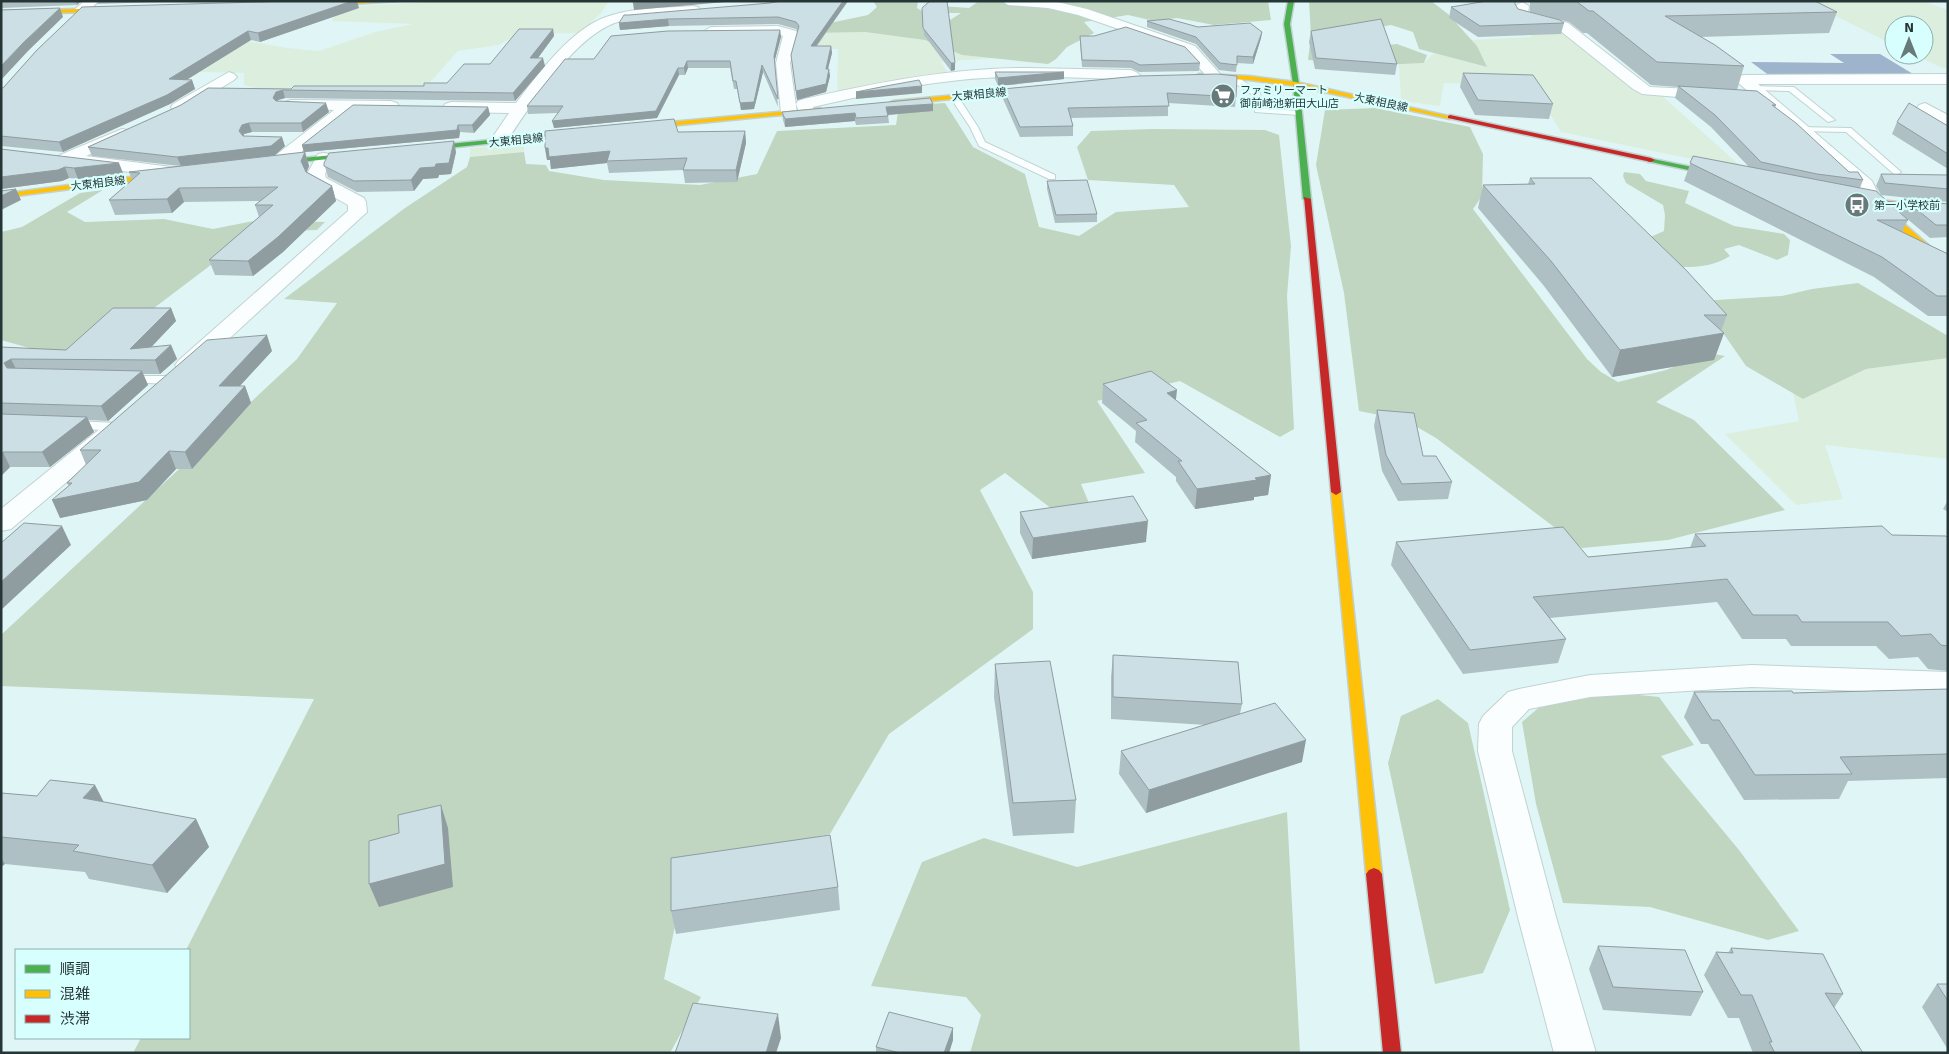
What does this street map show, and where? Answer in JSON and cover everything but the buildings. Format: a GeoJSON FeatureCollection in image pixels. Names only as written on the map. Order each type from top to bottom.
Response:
{"type":"FeatureCollection","features":[{"type":"Feature","properties":{"kind":"street"},"geometry":{"type":"LineString","coordinates":[[67,23],[93,1]]}},
{"type":"Feature","properties":{"kind":"street"},"geometry":{"type":"LineString","coordinates":[[311,4],[397,1]]}},
{"type":"Feature","properties":{"kind":"street"},"geometry":{"type":"LineString","coordinates":[[1008,1],[1048,4],[1082,12],[1190,49],[1214,76]]}},
{"type":"Feature","properties":{"kind":"street"},"geometry":{"type":"LineString","coordinates":[[1291,1],[1287,24],[1296,84],[1392,1053]]}},
{"type":"Feature","properties":{"kind":"street"},"geometry":{"type":"LineString","coordinates":[[1522,6],[1521,16],[1563,26],[1638,86],[1647,91],[1725,95]]}},
{"type":"Feature","properties":{"kind":"street"},"geometry":{"type":"LineString","coordinates":[[1,12],[129,9]]}},
{"type":"Feature","properties":{"kind":"street"},"geometry":{"type":"LineString","coordinates":[[498,142],[520,108],[546,76],[580,40],[608,20],[623,16],[709,9]]}},
{"type":"Feature","properties":{"kind":"street"},"geometry":{"type":"LineString","coordinates":[[699,32],[778,30],[791,34],[783,63],[789,113]]}},
{"type":"Feature","properties":{"kind":"street"},"geometry":{"type":"LineString","coordinates":[[580,40],[610,37]]}},
{"type":"Feature","properties":{"kind":"street"},"geometry":{"type":"LineString","coordinates":[[1731,68],[1751,90],[1866,185],[1873,202],[1931,252],[1948,264]]}},
{"type":"Feature","properties":{"kind":"street"},"geometry":{"type":"LineString","coordinates":[[806,111],[804,104],[966,74],[1018,72],[1113,74],[1131,75],[1145,79]]}},
{"type":"Feature","properties":{"kind":"street","name":"大東相良線"},"geometry":{"type":"LineString","coordinates":[[1191,76],[1231,77],[1296,84],[1737,178]]}},
{"type":"Feature","properties":{"kind":"street"},"geometry":{"type":"LineString","coordinates":[[168,113],[229,77]]}},
{"type":"Feature","properties":{"kind":"street"},"geometry":{"type":"LineString","coordinates":[[1077,85],[1145,79]]}},
{"type":"Feature","properties":{"kind":"street"},"geometry":{"type":"LineString","coordinates":[[1751,90],[1948,79]]}},
{"type":"Feature","properties":{"kind":"street","name":"大東相良線"},"geometry":{"type":"LineString","coordinates":[[885,104],[1048,88]]}},
{"type":"Feature","properties":{"kind":"street"},"geometry":{"type":"LineString","coordinates":[[286,105],[409,106]]}},
{"type":"Feature","properties":{"kind":"street"},"geometry":{"type":"LineString","coordinates":[[278,162],[350,106]]}},
{"type":"Feature","properties":{"kind":"street"},"geometry":{"type":"LineString","coordinates":[[439,107],[520,108]]}},
{"type":"Feature","properties":{"kind":"street"},"geometry":{"type":"LineString","coordinates":[[629,128],[836,108]]}},
{"type":"Feature","properties":{"kind":"street"},"geometry":{"type":"LineString","coordinates":[[1925,108],[1948,122]]}},
{"type":"Feature","properties":{"kind":"street"},"geometry":{"type":"LineString","coordinates":[[66,159],[134,128]]}},
{"type":"Feature","properties":{"kind":"street","name":"大東相良線"},"geometry":{"type":"LineString","coordinates":[[411,150],[591,132]]}},
{"type":"Feature","properties":{"kind":"street"},"geometry":{"type":"LineString","coordinates":[[280,139],[307,139]]}},
{"type":"Feature","properties":{"kind":"street"},"geometry":{"type":"LineString","coordinates":[[257,164],[372,153]]}},
{"type":"Feature","properties":{"kind":"street"},"geometry":{"type":"LineString","coordinates":[[48,157],[184,173]]}},
{"type":"Feature","properties":{"kind":"street"},"geometry":{"type":"LineString","coordinates":[[1,523],[131,415],[358,212],[357,202],[318,181],[316,174],[324,158]]}},
{"type":"Feature","properties":{"kind":"street","name":"大東相良線"},"geometry":{"type":"LineString","coordinates":[[1,196],[184,173]]}},
{"type":"Feature","properties":{"kind":"street"},"geometry":{"type":"LineString","coordinates":[[1837,197],[1948,209]]}},
{"type":"Feature","properties":{"kind":"street"},"geometry":{"type":"LineString","coordinates":[[1575,1053],[1537,917],[1495,751],[1495,724],[1519,700],[1590,686],[1752,676],[1948,683]]}},
{"type":"Feature","properties":{"kind":"lane"},"geometry":{"type":"LineString","coordinates":[[1231,77],[1257,94],[1258,110],[1298,113]]}},
{"type":"Feature","properties":{"kind":"lane"},"geometry":{"type":"LineString","coordinates":[[1751,90],[1791,89],[1831,120]]}},
{"type":"Feature","properties":{"kind":"lane"},"geometry":{"type":"LineString","coordinates":[[954,97],[982,144],[1052,176]]}},
{"type":"Feature","properties":{"kind":"lane"},"geometry":{"type":"LineString","coordinates":[[1800,129],[1848,130],[1897,172]]}},
{"type":"Feature","properties":{"kind":"lane"},"geometry":{"type":"LineString","coordinates":[[113,380],[170,380]]}},
{"type":"Feature","properties":{"kind":"lane"},"geometry":{"type":"LineString","coordinates":[[60,425],[131,415]]}},
{"type":"Feature","properties":{"kind":"green space"},"geometry":{"type":"Polygon","coordinates":[[[445,1],[609,1],[601,13],[580,33],[518,34],[499,45],[458,51],[426,87],[261,90],[244,85],[244,73],[144,71],[246,41],[319,51],[375,32],[412,24],[332,21],[339,7],[445,1]]]}},
{"type":"Feature","properties":{"kind":"green space"},"geometry":{"type":"Polygon","coordinates":[[[873,1],[918,1],[917,8],[922,11],[922,21],[950,20],[961,13],[926,11],[941,6],[969,8],[979,1],[1268,1],[1271,20],[1214,25],[1177,18],[1154,21],[1128,15],[1084,22],[1094,33],[1067,47],[1056,59],[1048,64],[962,55],[925,40],[865,32],[811,33],[811,27],[868,15],[877,7],[873,1]]]}},
{"type":"Feature","properties":{"kind":"green space"},"geometry":{"type":"Polygon","coordinates":[[[1309,1],[1431,1],[1448,14],[1477,46],[1487,67],[1419,49],[1413,32],[1391,25],[1338,35],[1357,48],[1397,44],[1427,55],[1424,63],[1379,65],[1308,60],[1311,36],[1309,1]]]}},
{"type":"Feature","properties":{"kind":"green space"},"geometry":{"type":"Polygon","coordinates":[[[1805,1],[1923,1],[1948,10],[1948,68],[1942,68],[1934,64],[1934,15],[1884,15],[1884,40],[1805,1]]]}},
{"type":"Feature","properties":{"kind":"green space"},"geometry":{"type":"Polygon","coordinates":[[[1522,27],[1567,30],[1660,94],[1745,170],[1561,132],[1533,86],[1444,83],[1440,106],[1401,101],[1399,64],[1424,63],[1434,53],[1486,67],[1471,40],[1532,37],[1522,27]]]}},
{"type":"Feature","properties":{"kind":"green space"},"geometry":{"type":"Polygon","coordinates":[[[865,32],[925,40],[962,55],[993,58],[941,62],[949,74],[837,95],[838,49],[797,48],[805,33],[865,32]]]}},
{"type":"Feature","properties":{"kind":"green space"},"geometry":{"type":"Polygon","coordinates":[[[945,103],[973,147],[1025,174],[1039,227],[1079,236],[1116,212],[1189,207],[1174,185],[1088,180],[1077,147],[1091,131],[1153,129],[1265,130],[1279,135],[1291,246],[1287,296],[1294,429],[1280,437],[1180,381],[1097,401],[1145,473],[1081,484],[1094,515],[1065,519],[1005,473],[980,490],[1033,592],[1033,629],[889,734],[830,834],[688,863],[664,979],[701,997],[670,1053],[133,1053],[140,1039],[190,1039],[190,949],[187,949],[314,699],[1,686],[1,635],[297,359],[337,303],[284,299],[405,208],[467,167],[470,157],[524,152],[526,164],[546,165],[549,171],[604,180],[700,185],[757,174],[777,131],[896,125],[899,106],[945,103]]]}},
{"type":"Feature","properties":{"kind":"green space"},"geometry":{"type":"Polygon","coordinates":[[[1375,108],[1470,127],[1483,154],[1482,196],[1473,209],[1587,359],[1601,372],[1618,382],[1666,370],[1708,353],[1725,356],[1656,402],[1694,420],[1785,510],[1668,540],[1582,548],[1436,438],[1405,420],[1359,411],[1344,293],[1316,165],[1325,110],[1375,108]]]}},
{"type":"Feature","properties":{"kind":"green space"},"geometry":{"type":"Polygon","coordinates":[[[524,144],[524,152],[470,157],[470,148],[524,144]]]}},
{"type":"Feature","properties":{"kind":"green space"},"geometry":{"type":"Polygon","coordinates":[[[1624,172],[1640,174],[1646,181],[1689,191],[1685,203],[1734,226],[1784,234],[1790,240],[1788,255],[1777,260],[1739,245],[1724,249],[1730,256],[1711,264],[1690,267],[1646,266],[1646,239],[1664,231],[1665,215],[1663,205],[1626,183],[1623,176],[1624,172]]]}},
{"type":"Feature","properties":{"kind":"green space"},"geometry":{"type":"Polygon","coordinates":[[[103,190],[67,212],[85,222],[164,219],[213,229],[258,220],[325,222],[317,230],[265,232],[232,249],[154,308],[72,360],[1,340],[1,232],[22,227],[80,193],[103,190]]]}},
{"type":"Feature","properties":{"kind":"green space"},"geometry":{"type":"Polygon","coordinates":[[[1858,283],[1948,336],[1948,358],[1866,369],[1803,399],[1746,366],[1701,301],[1782,296],[1812,289],[1858,283]]]}},
{"type":"Feature","properties":{"kind":"green space"},"geometry":{"type":"Polygon","coordinates":[[[1948,358],[1948,459],[1825,445],[1843,499],[1796,505],[1725,434],[1799,421],[1793,393],[1803,399],[1866,369],[1948,358]]]}},
{"type":"Feature","properties":{"kind":"green space"},"geometry":{"type":"Polygon","coordinates":[[[1610,692],[1659,697],[1694,745],[1661,756],[1739,850],[1799,931],[1768,940],[1650,907],[1563,903],[1536,804],[1522,722],[1543,704],[1610,692]]]}},
{"type":"Feature","properties":{"kind":"green space"},"geometry":{"type":"Polygon","coordinates":[[[1438,699],[1468,723],[1510,910],[1483,973],[1435,984],[1388,763],[1401,716],[1438,699]]]}},
{"type":"Feature","properties":{"kind":"green space"},"geometry":{"type":"Polygon","coordinates":[[[1287,812],[1300,1053],[970,1053],[981,1015],[966,997],[871,986],[922,862],[984,838],[1077,867],[1287,812]]]}},
{"type":"Feature","properties":{"kind":"water"},"geometry":{"type":"Polygon","coordinates":[[[1830,54],[1880,54],[1884,56],[1884,65],[1898,65],[1918,77],[1770,76],[1751,62],[1844,63],[1830,54]]]}},
{"type":"Feature","properties":{"kind":"traffic: fast"},"geometry":{"type":"LineString","coordinates":[[1291,1],[1287,24],[1296,84],[1307,199]]}},
{"type":"Feature","properties":{"kind":"traffic: fast"},"geometry":{"type":"LineString","coordinates":[[418,149],[581,133]]}},
{"type":"Feature","properties":{"kind":"traffic: fast"},"geometry":{"type":"LineString","coordinates":[[271,163],[365,154]]}},
{"type":"Feature","properties":{"kind":"traffic: fast"},"geometry":{"type":"LineString","coordinates":[[1651,160],[1726,176]]}},
{"type":"Feature","properties":{"kind":"traffic: slow"},"geometry":{"type":"LineString","coordinates":[[320,4],[397,1]]}},
{"type":"Feature","properties":{"kind":"traffic: slow"},"geometry":{"type":"LineString","coordinates":[[1,13],[115,9]]}},
{"type":"Feature","properties":{"kind":"traffic: slow"},"geometry":{"type":"LineString","coordinates":[[1199,76],[1249,78],[1296,84],[1450,117]]}},
{"type":"Feature","properties":{"kind":"traffic: slow"},"geometry":{"type":"LineString","coordinates":[[893,103],[1039,89]]}},
{"type":"Feature","properties":{"kind":"traffic: slow"},"geometry":{"type":"LineString","coordinates":[[639,127],[820,110]]}},
{"type":"Feature","properties":{"kind":"traffic: slow"},"geometry":{"type":"LineString","coordinates":[[1,196],[168,174]]}},
{"type":"Feature","properties":{"kind":"traffic: slow"},"geometry":{"type":"LineString","coordinates":[[1876,204],[1931,252],[1948,264]]}},
{"type":"Feature","properties":{"kind":"traffic: slow"},"geometry":{"type":"LineString","coordinates":[[1336,492],[1374,874]]}},
{"type":"Feature","properties":{"kind":"traffic: jam"},"geometry":{"type":"LineString","coordinates":[[1450,117],[1651,160]]}},
{"type":"Feature","properties":{"kind":"traffic: jam"},"geometry":{"type":"LineString","coordinates":[[1307,199],[1336,492]]}},
{"type":"Feature","properties":{"kind":"traffic: jam"},"geometry":{"type":"LineString","coordinates":[[1852,199],[1948,209]]}},
{"type":"Feature","properties":{"kind":"traffic: jam"},"geometry":{"type":"LineString","coordinates":[[1374,874],[1392,1053]]}},
{"type":"Feature","properties":{"kind":"place","name":"ファミリーマート 御前崎池新田大山店"},"geometry":{"type":"Point","coordinates":[1223,96]}},
{"type":"Feature","properties":{"kind":"place","name":"第一小学校前"},"geometry":{"type":"Point","coordinates":[1857,205]}}]}
